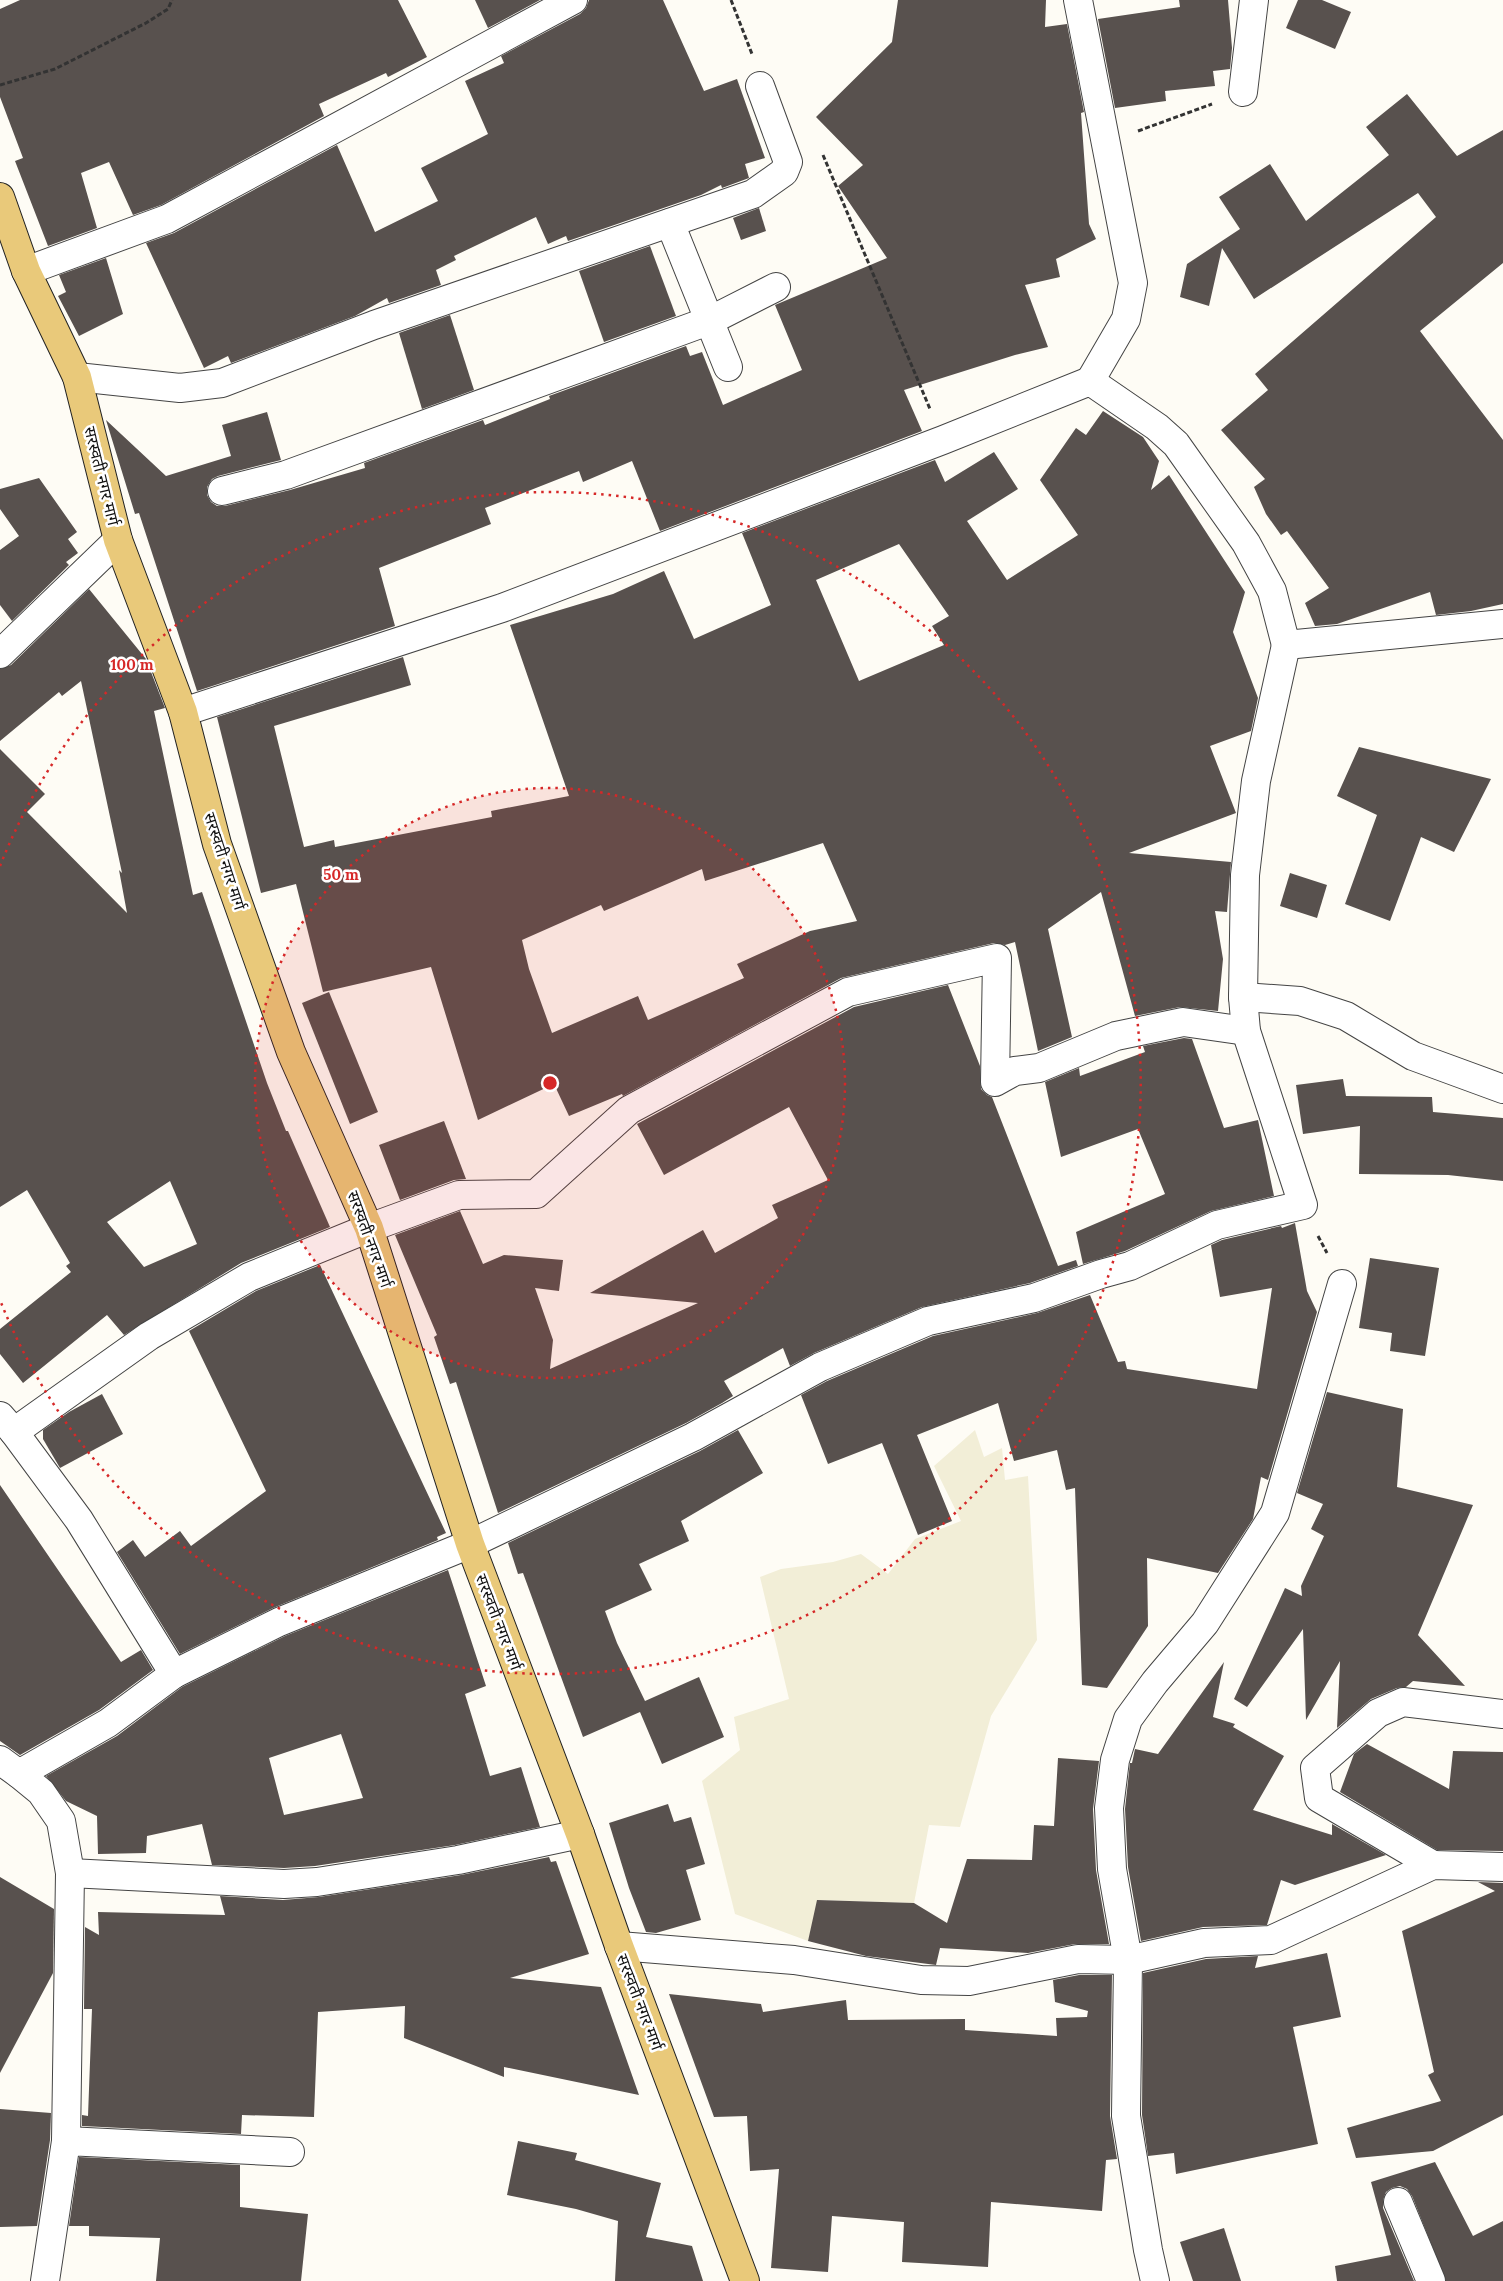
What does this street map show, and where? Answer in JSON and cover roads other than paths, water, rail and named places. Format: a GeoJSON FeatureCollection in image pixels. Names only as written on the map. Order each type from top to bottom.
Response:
{"type":"FeatureCollection","features":[{"type":"Feature","properties":{"kind":"main road","name":"सरस्वती नगर मार्ग"},"geometry":{"type":"LineString","coordinates":[[0,197],[26,272],[77,377],[118,540],[184,712],[217,844],[291,1052],[369,1228],[470,1544],[580,1834],[619,1946],[744,2281]]}},
{"type":"Feature","properties":{"kind":"street"},"geometry":{"type":"LineString","coordinates":[[26,272],[167,218],[573,0]]}},
{"type":"Feature","properties":{"kind":"street"},"geometry":{"type":"LineString","coordinates":[[184,712],[502,608],[943,440],[1090,381],[1126,319],[1133,283],[1078,0]]}},
{"type":"Feature","properties":{"kind":"street"},"geometry":{"type":"LineString","coordinates":[[1243,92],[1254,0]]}},
{"type":"Feature","properties":{"kind":"street"},"geometry":{"type":"LineString","coordinates":[[77,377],[180,388],[222,383],[374,325],[753,194],[787,168],[788,162],[758,74]]}},
{"type":"Feature","properties":{"kind":"street"},"geometry":{"type":"LineString","coordinates":[[670,223],[711,320],[728,367]]}},
{"type":"Feature","properties":{"kind":"street"},"geometry":{"type":"LineString","coordinates":[[222,491],[286,475],[711,320],[776,287]]}},
{"type":"Feature","properties":{"kind":"street"},"geometry":{"type":"LineString","coordinates":[[45,2281],[66,2141],[70,1872],[61,1821],[41,1792],[10,1767],[108,1724],[174,1674],[279,1622],[470,1544],[694,1437],[820,1366],[928,1321],[1034,1298],[1101,1274],[1130,1266],[1217,1225],[1303,1205],[1246,1031],[1242,997],[1245,875],[1256,781],[1286,644],[1272,592],[1246,543],[1176,444],[1157,427],[1090,381]]}},
{"type":"Feature","properties":{"kind":"street"},"geometry":{"type":"LineString","coordinates":[[0,654],[118,540]]}},
{"type":"Feature","properties":{"kind":"street"},"geometry":{"type":"LineString","coordinates":[[1286,644],[1503,624]]}},
{"type":"Feature","properties":{"kind":"street"},"geometry":{"type":"LineString","coordinates":[[174,1674],[79,1520],[7,1424],[149,1336],[249,1277],[369,1228],[459,1196],[536,1194],[629,1110],[848,992],[997,958],[995,1082],[1015,1071],[1039,1068],[1116,1036],[1183,1022],[1246,1031]]}},
{"type":"Feature","properties":{"kind":"street"},"geometry":{"type":"LineString","coordinates":[[1242,997],[1300,1001],[1346,1016],[1413,1056],[1503,1089]]}},
{"type":"Feature","properties":{"kind":"street"},"geometry":{"type":"LineString","coordinates":[[1156,2281],[1148,2250],[1126,2116],[1128,1960],[1112,1869],[1109,1808],[1115,1760],[1128,1719],[1155,1682],[1205,1623],[1275,1512],[1342,1284]]}},
{"type":"Feature","properties":{"kind":"street"},"geometry":{"type":"LineString","coordinates":[[1433,1865],[1319,1798],[1315,1768],[1378,1713],[1402,1702],[1503,1714]]}},
{"type":"Feature","properties":{"kind":"street"},"geometry":{"type":"LineString","coordinates":[[70,1872],[284,1884],[317,1882],[458,1860],[580,1834]]}},
{"type":"Feature","properties":{"kind":"street"},"geometry":{"type":"LineString","coordinates":[[619,1946],[794,1960],[922,1980],[969,1981],[1078,1959],[1128,1960],[1204,1943],[1271,1940],[1433,1865],[1503,1866]]}},
{"type":"Feature","properties":{"kind":"street"},"geometry":{"type":"LineString","coordinates":[[66,2141],[290,2152]]}},
{"type":"Feature","properties":{"kind":"street"},"geometry":{"type":"LineString","coordinates":[[1398,2202],[1431,2281]]}}]}
